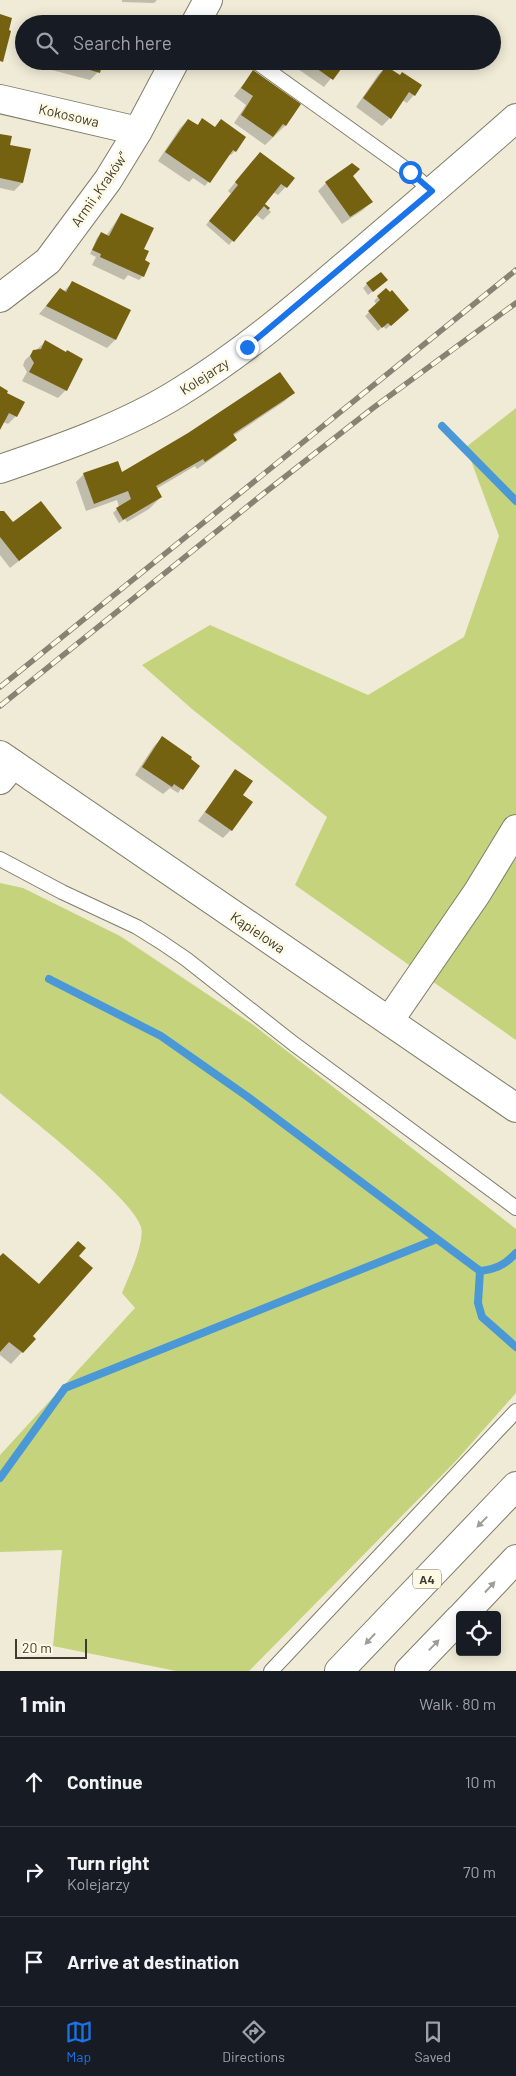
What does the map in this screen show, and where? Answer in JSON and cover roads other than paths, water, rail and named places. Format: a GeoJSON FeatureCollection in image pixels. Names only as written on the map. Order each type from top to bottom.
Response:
{"type":"FeatureCollection","features":[{"type":"Feature","properties":{"kind":"main road"},"geometry":{"type":"LineString","coordinates":[[200,15],[208,0]]}},
{"type":"Feature","properties":{"kind":"main road","name":"Armii „Kraków”"},"geometry":{"type":"LineString","coordinates":[[0,298],[48,261],[108,180],[138,131],[171,70]]}},
{"type":"Feature","properties":{"kind":"main road","name":"Kokosowa"},"geometry":{"type":"LineString","coordinates":[[0,98],[138,131]]}},
{"type":"Feature","properties":{"kind":"main road","name":"Kolejarzy"},"geometry":{"type":"LineString","coordinates":[[0,469],[43,454],[129,418],[183,390],[247,347],[516,118]]}},
{"type":"Feature","properties":{"kind":"main road","name":"Kąpielowa"},"geometry":{"type":"LineString","coordinates":[[4,766],[389,1021],[516,1108]]}},
{"type":"Feature","properties":{"kind":"main road"},"geometry":{"type":"LineString","coordinates":[[389,1021],[477,893],[516,829]]}},
{"type":"Feature","properties":{"kind":"main road","name":"A4"},"geometry":{"type":"LineString","coordinates":[[339,1671],[516,1486]]}},
{"type":"Feature","properties":{"kind":"main road"},"geometry":{"type":"LineString","coordinates":[[467,1611],[516,1559]]}},
{"type":"Feature","properties":{"kind":"main road"},"geometry":{"type":"LineString","coordinates":[[409,1671],[456,1622]]}},
{"type":"Feature","properties":{"kind":"lane"},"geometry":{"type":"LineString","coordinates":[[268,70],[410,172],[432,191]]}},
{"type":"Feature","properties":{"kind":"lane"},"geometry":{"type":"LineString","coordinates":[[0,859],[62,892],[138,927],[161,942],[186,959],[294,1044],[516,1208]]}},
{"type":"Feature","properties":{"kind":"lane"},"geometry":{"type":"LineString","coordinates":[[271,1671],[516,1411]]}},
{"type":"Feature","properties":{"kind":"waterway"},"geometry":{"type":"LineString","coordinates":[[442,426],[516,501]]}},
{"type":"Feature","properties":{"kind":"waterway"},"geometry":{"type":"LineString","coordinates":[[49,979],[161,1036],[248,1097],[437,1239]]}},
{"type":"Feature","properties":{"kind":"waterway"},"geometry":{"type":"LineString","coordinates":[[0,1478],[65,1388],[437,1239],[480,1271],[500,1266],[516,1253]]}},
{"type":"Feature","properties":{"kind":"waterway"},"geometry":{"type":"LineString","coordinates":[[480,1271],[478,1303],[482,1317],[516,1347]]}},
{"type":"Feature","properties":{"kind":"railway"},"geometry":{"type":"LineString","coordinates":[[0,687],[516,270]]}},
{"type":"Feature","properties":{"kind":"railway"},"geometry":{"type":"LineString","coordinates":[[0,706],[373,408],[516,303]]}}]}
